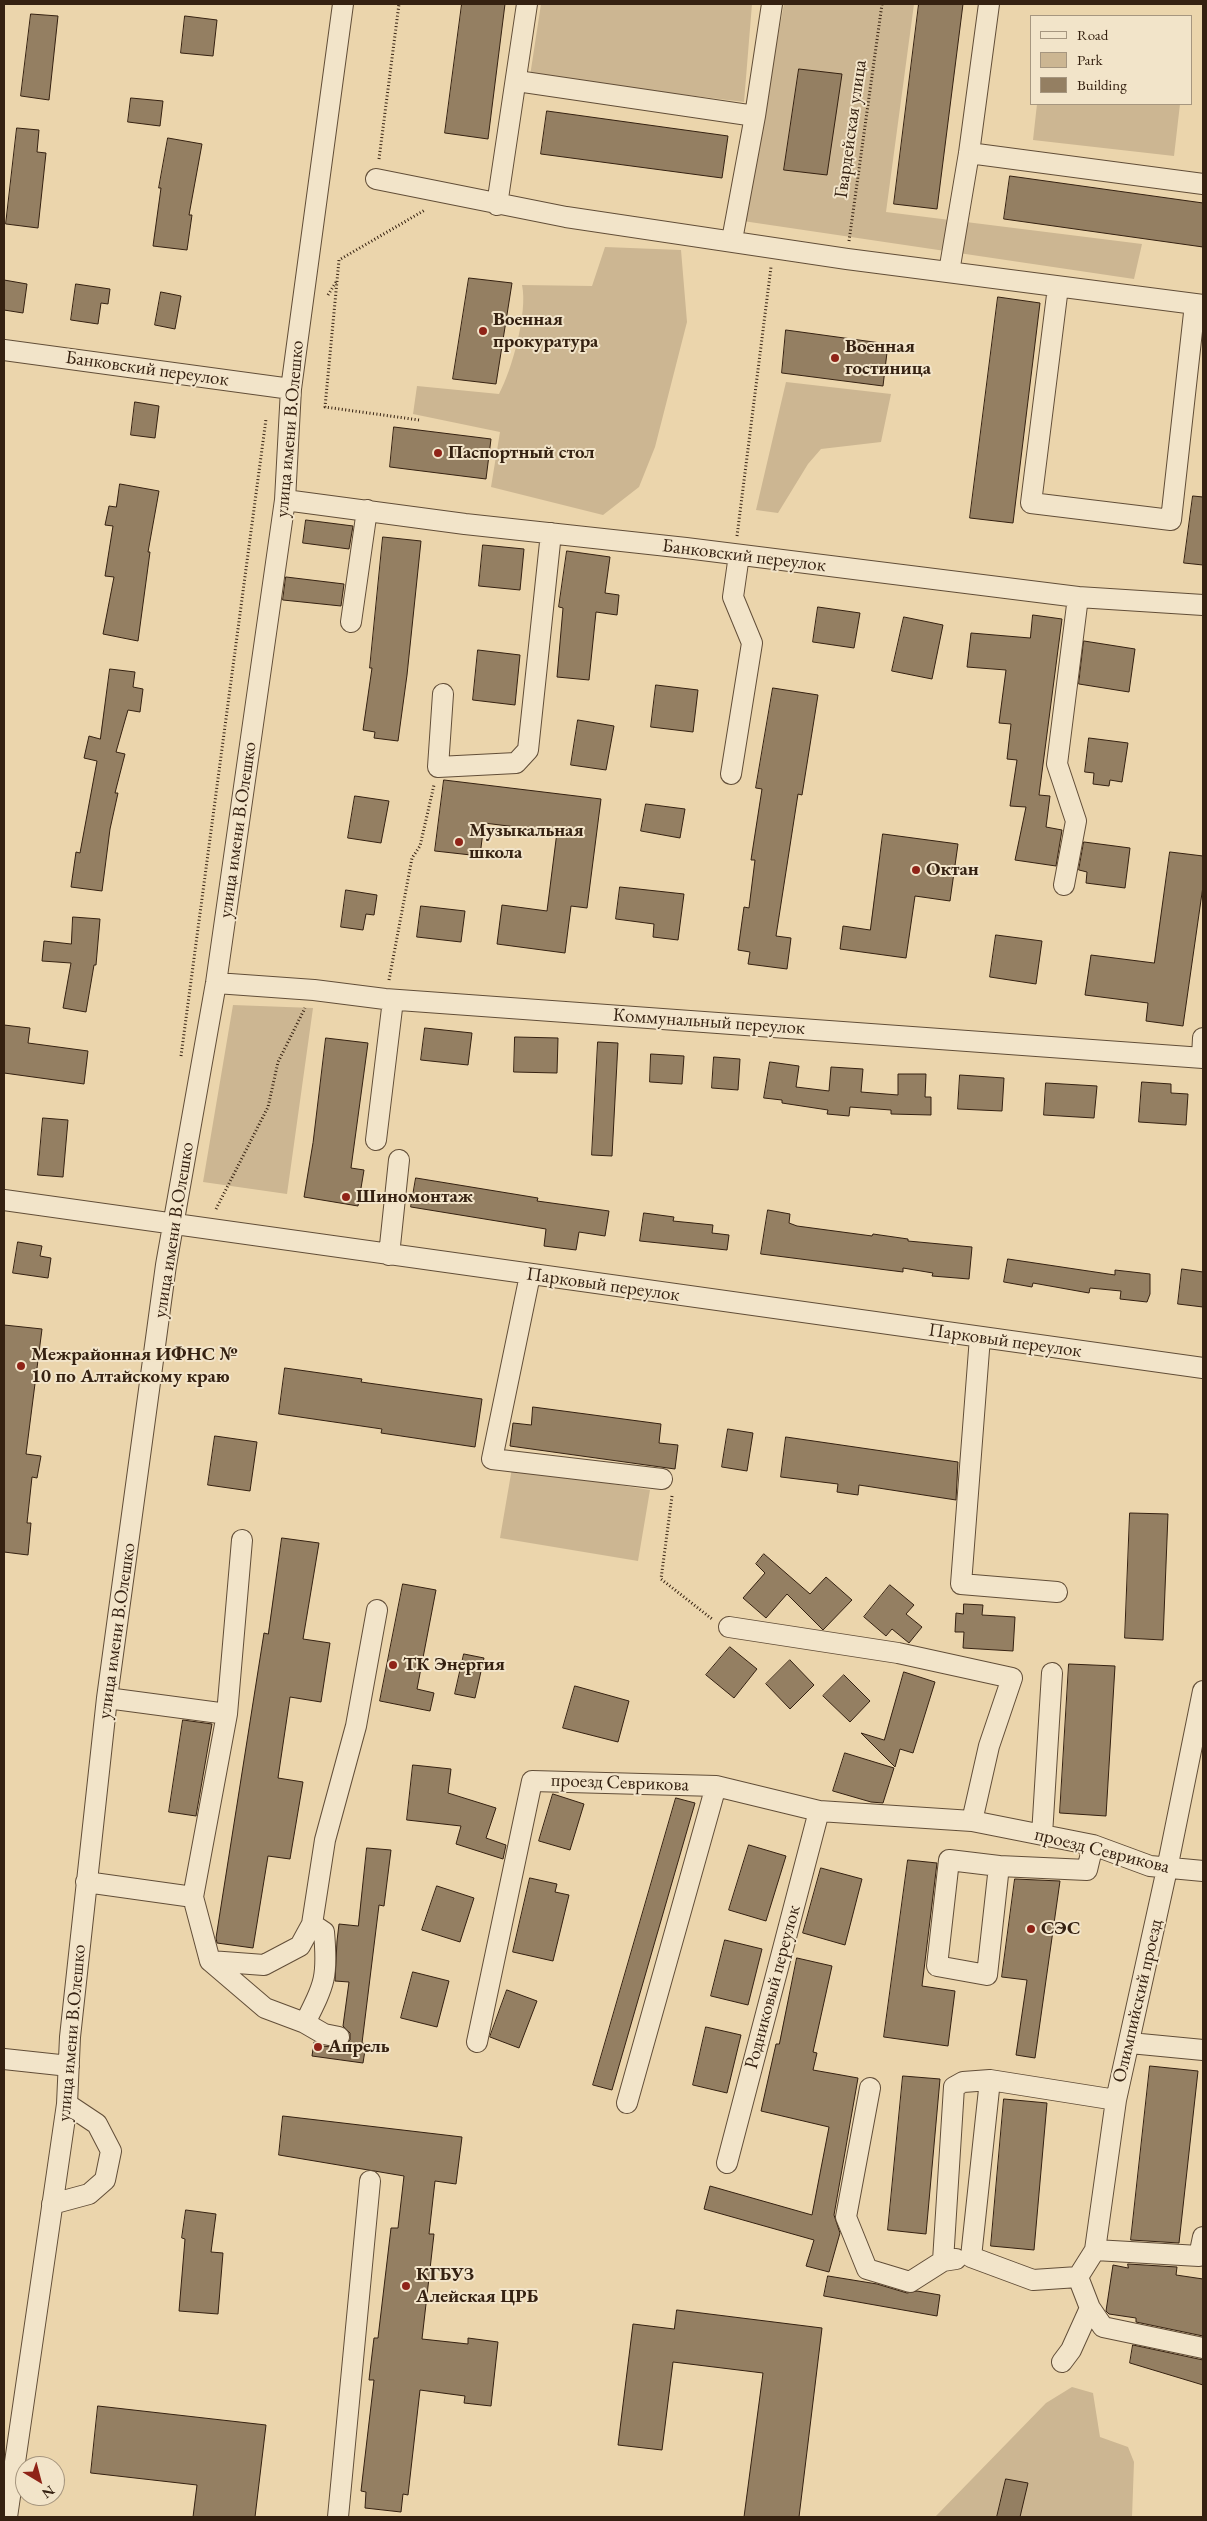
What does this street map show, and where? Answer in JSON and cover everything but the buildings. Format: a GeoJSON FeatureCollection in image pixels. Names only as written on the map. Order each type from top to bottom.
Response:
{"type":"FeatureCollection","features":[{"type":"Feature","properties":{"kind":"street","name":"улица имени В.Олешко"},"geometry":{"type":"LineString","coordinates":[[8,2517],[9,2469],[67,2104],[86,1882],[107,1698],[166,1265],[216,983],[285,500],[291,389],[343,4]]}},
{"type":"Feature","properties":{"kind":"street"},"geometry":{"type":"LineString","coordinates":[[497,205],[527,4]]}},
{"type":"Feature","properties":{"kind":"street"},"geometry":{"type":"LineString","coordinates":[[732,240],[755,116],[772,4]]}},
{"type":"Feature","properties":{"kind":"street"},"geometry":{"type":"LineString","coordinates":[[949,272],[969,153],[988,4]]}},
{"type":"Feature","properties":{"kind":"street"},"geometry":{"type":"LineString","coordinates":[[517,81],[755,116]]}},
{"type":"Feature","properties":{"kind":"street"},"geometry":{"type":"LineString","coordinates":[[969,153],[1203,184]]}},
{"type":"Feature","properties":{"kind":"street"},"geometry":{"type":"LineString","coordinates":[[376,179],[497,205],[774,246],[847,259],[1199,305],[1171,520],[1031,504],[1058,287]]}},
{"type":"Feature","properties":{"kind":"street","name":"Банковский переулок"},"geometry":{"type":"LineString","coordinates":[[4,350],[291,389]]}},
{"type":"Feature","properties":{"kind":"street","name":"Банковский переулок"},"geometry":{"type":"LineString","coordinates":[[285,500],[465,524],[1078,597],[1203,605]]}},
{"type":"Feature","properties":{"kind":"street"},"geometry":{"type":"LineString","coordinates":[[352,622],[367,510]]}},
{"type":"Feature","properties":{"kind":"street"},"geometry":{"type":"LineString","coordinates":[[443,694],[438,767],[516,763],[528,750],[550,533]]}},
{"type":"Feature","properties":{"kind":"street"},"geometry":{"type":"LineString","coordinates":[[731,774],[752,643],[732,597],[737,555]]}},
{"type":"Feature","properties":{"kind":"street"},"geometry":{"type":"LineString","coordinates":[[1064,885],[1076,821],[1057,764],[1078,597]]}},
{"type":"Feature","properties":{"kind":"street","name":"Коммунальный переулок"},"geometry":{"type":"LineString","coordinates":[[216,983],[314,990],[389,999],[1203,1051]]}},
{"type":"Feature","properties":{"kind":"street"},"geometry":{"type":"LineString","coordinates":[[376,1140],[389,999]]}},
{"type":"Feature","properties":{"kind":"street"},"geometry":{"type":"LineString","coordinates":[[389,1255],[399,1160]]}},
{"type":"Feature","properties":{"kind":"street","name":"Парковый переулок"},"geometry":{"type":"LineString","coordinates":[[4,1200],[1203,1368]]}},
{"type":"Feature","properties":{"kind":"street"},"geometry":{"type":"LineString","coordinates":[[530,1274],[492,1459],[662,1479]]}},
{"type":"Feature","properties":{"kind":"street"},"geometry":{"type":"LineString","coordinates":[[980,1338],[961,1584],[1058,1592]]}},
{"type":"Feature","properties":{"kind":"street"},"geometry":{"type":"LineString","coordinates":[[242,1540],[227,1714],[193,1897],[210,1961],[264,2008],[305,2023],[324,2034],[339,2037]]}},
{"type":"Feature","properties":{"kind":"street"},"geometry":{"type":"LineString","coordinates":[[210,1961],[264,1965],[300,1946],[312,1924],[325,1840],[356,1726],[377,1610]]}},
{"type":"Feature","properties":{"kind":"street"},"geometry":{"type":"LineString","coordinates":[[729,1627],[898,1653],[1012,1678],[989,1746],[972,1821]]}},
{"type":"Feature","properties":{"kind":"street"},"geometry":{"type":"LineString","coordinates":[[1042,1835],[1052,1673]]}},
{"type":"Feature","properties":{"kind":"street","name":"Олимпийский проезд"},"geometry":{"type":"LineString","coordinates":[[1078,2277],[1095,2250],[1116,2100],[1130,2043],[1203,1691]]}},
{"type":"Feature","properties":{"kind":"street"},"geometry":{"type":"LineString","coordinates":[[107,1698],[227,1714]]}},
{"type":"Feature","properties":{"kind":"street","name":"проезд Севрикова"},"geometry":{"type":"LineString","coordinates":[[478,2042],[532,1781],[716,1786],[820,1811],[972,1821],[1093,1845],[1150,1866],[1203,1871]]}},
{"type":"Feature","properties":{"kind":"street"},"geometry":{"type":"LineString","coordinates":[[627,2103],[716,1786]]}},
{"type":"Feature","properties":{"kind":"street","name":"Родниковый переулок"},"geometry":{"type":"LineString","coordinates":[[727,2163],[820,1811]]}},
{"type":"Feature","properties":{"kind":"street"},"geometry":{"type":"LineString","coordinates":[[999,1866],[987,1975],[937,1966],[949,1860],[999,1866],[1087,1870],[1093,1845]]}},
{"type":"Feature","properties":{"kind":"street"},"geometry":{"type":"LineString","coordinates":[[86,1882],[193,1897]]}},
{"type":"Feature","properties":{"kind":"street"},"geometry":{"type":"LineString","coordinates":[[305,2023],[324,1987],[327,1966],[324,1932],[312,1924]]}},
{"type":"Feature","properties":{"kind":"street"},"geometry":{"type":"LineString","coordinates":[[1130,2043],[1203,2050]]}},
{"type":"Feature","properties":{"kind":"street"},"geometry":{"type":"LineString","coordinates":[[4,2059],[69,2066]]}},
{"type":"Feature","properties":{"kind":"street"},"geometry":{"type":"LineString","coordinates":[[943,2261],[954,2087],[964,2082],[990,2080],[1116,2100]]}},
{"type":"Feature","properties":{"kind":"street"},"geometry":{"type":"LineString","coordinates":[[971,2257],[990,2080]]}},
{"type":"Feature","properties":{"kind":"street"},"geometry":{"type":"LineString","coordinates":[[870,2088],[846,2217],[867,2268],[910,2282],[943,2261],[971,2257],[1033,2280],[1078,2277],[1090,2308],[1103,2327],[1203,2348]]}},
{"type":"Feature","properties":{"kind":"street"},"geometry":{"type":"LineString","coordinates":[[52,2204],[89,2194],[94,2190],[105,2180],[111,2151],[97,2124],[67,2104]]}},
{"type":"Feature","properties":{"kind":"street"},"geometry":{"type":"LineString","coordinates":[[338,2517],[370,2181]]}},
{"type":"Feature","properties":{"kind":"street"},"geometry":{"type":"LineString","coordinates":[[1095,2250],[1199,2256],[1203,2237]]}},
{"type":"Feature","properties":{"kind":"street"},"geometry":{"type":"LineString","coordinates":[[1062,2362],[1071,2350],[1090,2308]]}},
{"type":"Feature","properties":{"kind":"path"},"geometry":{"type":"LineString","coordinates":[[376,179],[399,4]]}},
{"type":"Feature","properties":{"kind":"path","name":"Гвардейская улица"},"geometry":{"type":"LineString","coordinates":[[847,259],[882,4]]}},
{"type":"Feature","properties":{"kind":"path"},"geometry":{"type":"LineString","coordinates":[[419,420],[325,407],[339,260],[449,195]]}},
{"type":"Feature","properties":{"kind":"path"},"geometry":{"type":"LineString","coordinates":[[737,555],[774,246]]}},
{"type":"Feature","properties":{"kind":"path"},"geometry":{"type":"LineString","coordinates":[[328,295],[337,282]]}},
{"type":"Feature","properties":{"kind":"path"},"geometry":{"type":"LineString","coordinates":[[180,1063],[266,419]]}},
{"type":"Feature","properties":{"kind":"path"},"geometry":{"type":"LineString","coordinates":[[389,999],[412,858],[420,846],[438,767]]}},
{"type":"Feature","properties":{"kind":"path"},"geometry":{"type":"LineString","coordinates":[[206,1228],[268,1107],[278,1062],[314,990]]}},
{"type":"Feature","properties":{"kind":"path"},"geometry":{"type":"LineString","coordinates":[[662,1479],[674,1480],[661,1579],[710,1618],[729,1627]]}},
{"type":"Feature","properties":{"kind":"green space"},"geometry":{"type":"Polygon","coordinates":[[[541,4],[752,4],[744,102],[530,76],[541,4]]]}},
{"type":"Feature","properties":{"kind":"green space"},"geometry":{"type":"Polygon","coordinates":[[[784,4],[914,4],[886,212],[1142,244],[1134,279],[743,221],[784,4]]]}},
{"type":"Feature","properties":{"kind":"green space"},"geometry":{"type":"Polygon","coordinates":[[[1037,105],[1180,105],[1174,156],[1033,140],[1037,105]]]}},
{"type":"Feature","properties":{"kind":"green space"},"geometry":{"type":"Polygon","coordinates":[[[605,247],[681,250],[687,322],[655,447],[639,487],[603,515],[491,487],[500,432],[413,414],[417,386],[499,394],[509,371],[518,341],[523,310],[522,285],[592,286],[605,247]]]}},
{"type":"Feature","properties":{"kind":"green space"},"geometry":{"type":"Polygon","coordinates":[[[786,382],[891,394],[881,442],[821,449],[808,464],[778,513],[756,510],[786,382]]]}},
{"type":"Feature","properties":{"kind":"green space"},"geometry":{"type":"Polygon","coordinates":[[[233,1005],[313,1008],[287,1194],[203,1182],[233,1005]]]}},
{"type":"Feature","properties":{"kind":"green space"},"geometry":{"type":"Polygon","coordinates":[[[512,1468],[650,1490],[638,1561],[500,1538],[512,1468]]]}},
{"type":"Feature","properties":{"kind":"green space"},"geometry":{"type":"Polygon","coordinates":[[[1072,2387],[1093,2393],[1100,2437],[1128,2447],[1134,2462],[1132,2517],[935,2517],[1046,2403],[1072,2387]]]}},
{"type":"Feature","properties":{"kind":"place","name":"Военная прокуратура"},"geometry":{"type":"Point","coordinates":[483,331]}},
{"type":"Feature","properties":{"kind":"place","name":"Военная гостиница"},"geometry":{"type":"Point","coordinates":[835,358]}},
{"type":"Feature","properties":{"kind":"place","name":"Паспортный стол"},"geometry":{"type":"Point","coordinates":[438,453]}},
{"type":"Feature","properties":{"kind":"place","name":"Музыкальная школа"},"geometry":{"type":"Point","coordinates":[459,842]}},
{"type":"Feature","properties":{"kind":"place","name":"Октан"},"geometry":{"type":"Point","coordinates":[916,870]}},
{"type":"Feature","properties":{"kind":"place","name":"Шиномонтаж"},"geometry":{"type":"Point","coordinates":[346,1197]}},
{"type":"Feature","properties":{"kind":"place","name":"Межрайонная ИФНС № 10 по Алтайскому краю"},"geometry":{"type":"Point","coordinates":[21,1366]}},
{"type":"Feature","properties":{"kind":"place","name":"ТК Энергия"},"geometry":{"type":"Point","coordinates":[393,1665]}},
{"type":"Feature","properties":{"kind":"place","name":"СЭС"},"geometry":{"type":"Point","coordinates":[1031,1929]}},
{"type":"Feature","properties":{"kind":"place","name":"Апрель"},"geometry":{"type":"Point","coordinates":[318,2047]}},
{"type":"Feature","properties":{"kind":"place","name":"КГБУЗ Алейская ЦРБ"},"geometry":{"type":"Point","coordinates":[406,2286]}}]}
